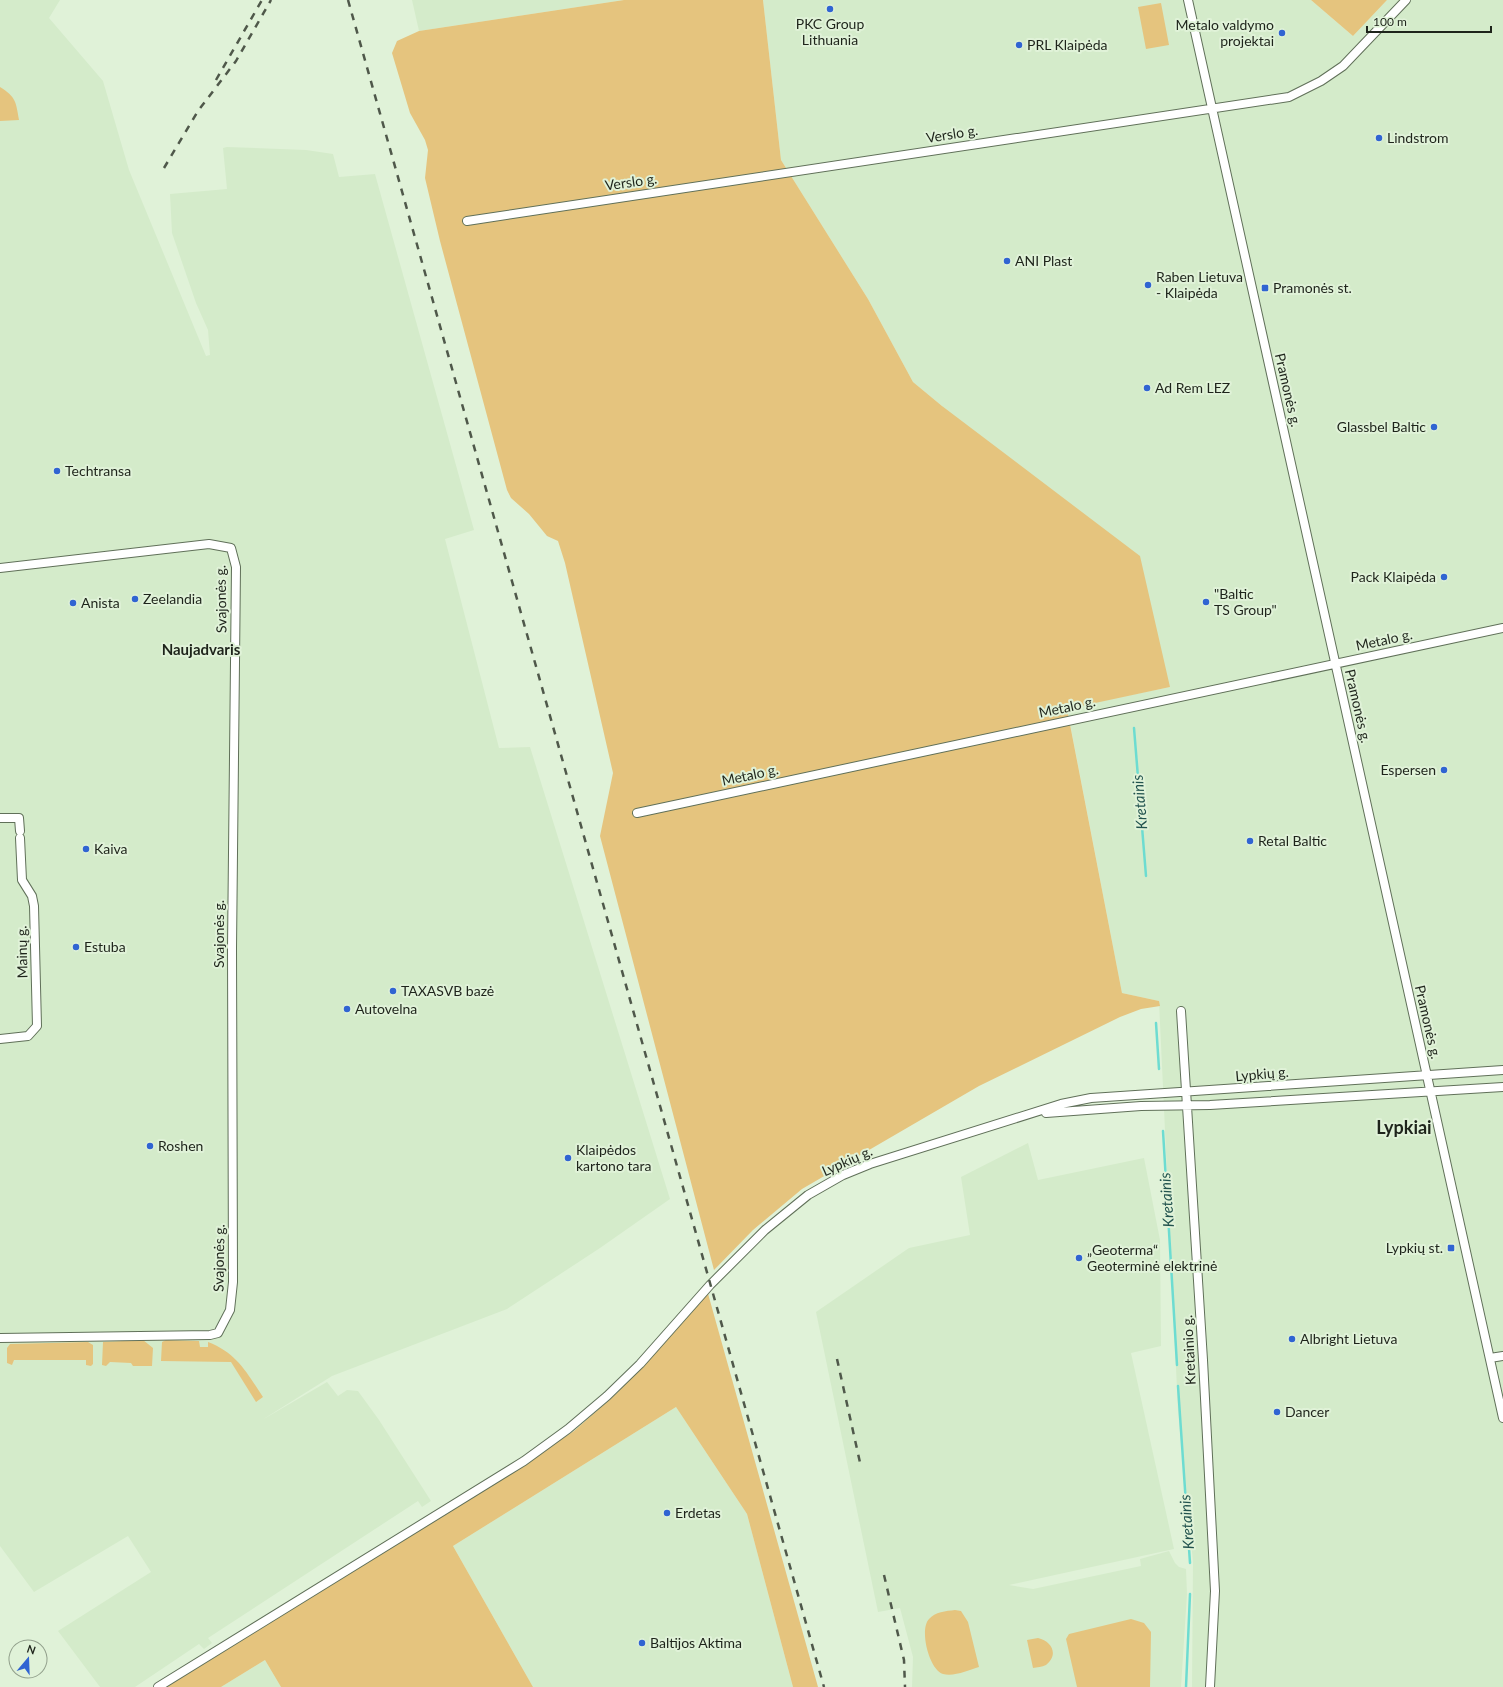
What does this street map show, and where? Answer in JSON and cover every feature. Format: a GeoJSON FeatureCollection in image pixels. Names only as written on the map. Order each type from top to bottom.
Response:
{"type":"FeatureCollection","features":[{"type":"Feature","properties":{"kind":"street","name":"Pramonės g."},"geometry":{"type":"LineString","coordinates":[[1188,0],[1503,1418]]}},
{"type":"Feature","properties":{"kind":"street","name":"Verslo g."},"geometry":{"type":"LineString","coordinates":[[467,220],[1289,97],[1321,81],[1343,66],[1406,0]]}},
{"type":"Feature","properties":{"kind":"street","name":"Svajonės g."},"geometry":{"type":"LineString","coordinates":[[0,568],[209,544],[231,548],[236,567],[232,948],[233,1282],[230,1310],[218,1333],[210,1335],[0,1338]]}},
{"type":"Feature","properties":{"kind":"street","name":"Metalo g."},"geometry":{"type":"LineString","coordinates":[[637,812],[1503,628]]}},
{"type":"Feature","properties":{"kind":"street","name":"Mainų g."},"geometry":{"type":"LineString","coordinates":[[0,818],[19,818],[22,880],[32,896],[34,906],[36,1026],[28,1036],[0,1039]]}},
{"type":"Feature","properties":{"kind":"street","name":"Kretainio g."},"geometry":{"type":"LineString","coordinates":[[1181,1011],[1215,1592],[1210,1687]]}},
{"type":"Feature","properties":{"kind":"street","name":"Lypkių g."},"geometry":{"type":"LineString","coordinates":[[158,1687],[540,1451],[581,1419],[624,1380],[710,1285],[779,1217],[830,1182],[886,1158],[1061,1104],[1090,1098],[1141,1093],[1186,1092],[1427,1074],[1503,1070]]}},
{"type":"Feature","properties":{"kind":"street","name":"Lypkių g."},"geometry":{"type":"LineString","coordinates":[[1026,1116],[1063,1110],[1187,1105],[1503,1087]]}},
{"type":"Feature","properties":{"kind":"street"},"geometry":{"type":"LineString","coordinates":[[1490,1358],[1503,1356]]}},
{"type":"Feature","properties":{"kind":"shaded area"},"geometry":{"type":"Polygon","coordinates":[[[0,0],[60,0],[49,18],[103,81],[129,170],[206,356],[210,355],[208,330],[196,303],[172,233],[170,194],[227,189],[223,148],[227,147],[306,150],[333,154],[339,177],[375,174],[474,530],[445,539],[499,748],[530,747],[670,1199],[600,1248],[507,1309],[332,1376],[262,1420],[327,1382],[338,1396],[347,1390],[358,1391],[379,1420],[431,1501],[422,1507],[418,1501],[208,1638],[212,1643],[204,1649],[199,1644],[135,1687],[100,1687],[58,1631],[151,1572],[128,1536],[34,1592],[0,1546],[0,0]]]}},
{"type":"Feature","properties":{"kind":"shaded area"},"geometry":{"type":"Polygon","coordinates":[[[412,0],[624,0],[419,31],[412,0]]]}},
{"type":"Feature","properties":{"kind":"shaded area"},"geometry":{"type":"Polygon","coordinates":[[[624,0],[763,0],[781,160],[868,299],[913,382],[942,406],[1140,556],[1170,687],[1067,709],[1122,993],[1159,1001],[1160,1006],[1141,1009],[1120,1017],[979,1086],[802,1189],[753,1230],[714,1270],[600,836],[613,773],[565,563],[558,541],[547,536],[529,514],[511,498],[507,490],[440,241],[425,178],[428,150],[425,140],[410,113],[392,53],[397,41],[419,31],[624,0]]]}},
{"type":"Feature","properties":{"kind":"shaded area"},"geometry":{"type":"Polygon","coordinates":[[[763,0],[1311,0],[1353,36],[1387,0],[1503,0],[1503,1687],[1192,1687],[1193,1562],[1178,1411],[1159,1001],[1122,993],[1067,708],[1170,687],[942,406],[913,382],[868,299],[781,160],[763,0]]]}},
{"type":"Feature","properties":{"kind":"shaded area"},"geometry":{"type":"Polygon","coordinates":[[[1311,0],[1387,0],[1353,36],[1311,0]]]}},
{"type":"Feature","properties":{"kind":"shaded area"},"geometry":{"type":"Polygon","coordinates":[[[1161,3],[1169,45],[1146,49],[1138,7],[1161,3]]]}},
{"type":"Feature","properties":{"kind":"shaded area"},"geometry":{"type":"Polygon","coordinates":[[[0,87],[14,100],[19,120],[0,121],[0,87]]]}},
{"type":"Feature","properties":{"kind":"shaded area"},"geometry":{"type":"Polygon","coordinates":[[[1028,1143],[1038,1180],[1144,1158],[1160,1240],[1161,1346],[1131,1353],[1174,1549],[1009,1585],[1033,1589],[1141,1566],[1140,1559],[1169,1551],[1175,1563],[1179,1567],[1186,1569],[1187,1594],[1181,1687],[912,1687],[913,1657],[900,1608],[878,1612],[816,1312],[909,1248],[970,1235],[961,1177],[1028,1143]]]}},
{"type":"Feature","properties":{"kind":"shaded area"},"geometry":{"type":"Polygon","coordinates":[[[707,1290],[818,1687],[793,1687],[747,1514],[676,1407],[453,1546],[533,1687],[281,1687],[265,1660],[221,1687],[166,1687],[456,1508],[574,1431],[617,1393],[707,1290]]]}},
{"type":"Feature","properties":{"kind":"shaded area"},"geometry":{"type":"Polygon","coordinates":[[[143,1340],[153,1348],[152,1366],[133,1366],[131,1363],[110,1362],[106,1366],[102,1365],[103,1342],[143,1340]]]}},
{"type":"Feature","properties":{"kind":"shaded area"},"geometry":{"type":"Polygon","coordinates":[[[166,1340],[199,1341],[200,1347],[208,1347],[208,1342],[227,1352],[234,1358],[252,1380],[263,1397],[256,1402],[231,1362],[161,1361],[162,1342],[166,1340]]]}},
{"type":"Feature","properties":{"kind":"shaded area"},"geometry":{"type":"Polygon","coordinates":[[[88,1342],[93,1345],[93,1364],[91,1366],[86,1365],[86,1360],[14,1360],[12,1365],[7,1363],[7,1348],[10,1344],[88,1342]]]}},
{"type":"Feature","properties":{"kind":"shaded area"},"geometry":{"type":"Polygon","coordinates":[[[676,1407],[747,1514],[793,1687],[533,1687],[453,1546],[676,1407]]]}},
{"type":"Feature","properties":{"kind":"shaded area"},"geometry":{"type":"Polygon","coordinates":[[[955,1610],[961,1611],[968,1622],[979,1667],[961,1673],[947,1675],[938,1671],[930,1657],[925,1640],[925,1631],[926,1624],[931,1617],[941,1612],[955,1610]]]}},
{"type":"Feature","properties":{"kind":"shaded area"},"geometry":{"type":"Polygon","coordinates":[[[1131,1619],[1144,1623],[1151,1632],[1150,1687],[1077,1687],[1066,1639],[1069,1634],[1131,1619]]]}},
{"type":"Feature","properties":{"kind":"shaded area"},"geometry":{"type":"Polygon","coordinates":[[[1038,1638],[1050,1645],[1053,1653],[1050,1661],[1046,1665],[1033,1668],[1027,1640],[1038,1638]]]}},
{"type":"Feature","properties":{"kind":"shaded area"},"geometry":{"type":"Polygon","coordinates":[[[265,1660],[281,1687],[221,1687],[265,1660]]]}},
{"type":"Feature","properties":{"kind":"waterway","name":"Kretainis"},"geometry":{"type":"LineString","coordinates":[[1134,728],[1146,876]]}},
{"type":"Feature","properties":{"kind":"waterway","name":"Kretainis"},"geometry":{"type":"LineString","coordinates":[[1156,1023],[1159,1069]]}},
{"type":"Feature","properties":{"kind":"waterway","name":"Kretainis"},"geometry":{"type":"LineString","coordinates":[[1163,1131],[1177,1365]]}},
{"type":"Feature","properties":{"kind":"waterway","name":"Kretainis"},"geometry":{"type":"LineString","coordinates":[[1178,1386],[1190,1563]]}},
{"type":"Feature","properties":{"kind":"waterway","name":"Kretainis"},"geometry":{"type":"LineString","coordinates":[[1186,1687],[1190,1594]]}},
{"type":"Feature","properties":{"kind":"railway"},"geometry":{"type":"LineString","coordinates":[[216,80],[262,0]]}},
{"type":"Feature","properties":{"kind":"railway"},"geometry":{"type":"LineString","coordinates":[[164,168],[198,111],[236,61],[271,0]]}},
{"type":"Feature","properties":{"kind":"railway"},"geometry":{"type":"LineString","coordinates":[[348,0],[824,1687]]}},
{"type":"Feature","properties":{"kind":"railway"},"geometry":{"type":"LineString","coordinates":[[837,1359],[861,1467]]}},
{"type":"Feature","properties":{"kind":"railway"},"geometry":{"type":"LineString","coordinates":[[884,1575],[904,1660],[905,1687]]}},
{"type":"Feature","properties":{"kind":"place","name":"PKC Group Lithuania"},"geometry":{"type":"Point","coordinates":[830,9]}},
{"type":"Feature","properties":{"kind":"place","name":"Metalo valdymo projektai"},"geometry":{"type":"Point","coordinates":[1282,33]}},
{"type":"Feature","properties":{"kind":"place","name":"PRL Klaipėda"},"geometry":{"type":"Point","coordinates":[1019,45]}},
{"type":"Feature","properties":{"kind":"place","name":"Lindstrom"},"geometry":{"type":"Point","coordinates":[1379,138]}},
{"type":"Feature","properties":{"kind":"place","name":"ANI Plast"},"geometry":{"type":"Point","coordinates":[1007,261]}},
{"type":"Feature","properties":{"kind":"place","name":"Raben Lietuva - Klaipėda"},"geometry":{"type":"Point","coordinates":[1148,285]}},
{"type":"Feature","properties":{"kind":"place","name":"Pramonės st."},"geometry":{"type":"Point","coordinates":[1265,288]}},
{"type":"Feature","properties":{"kind":"place","name":"Ad Rem LEZ"},"geometry":{"type":"Point","coordinates":[1147,388]}},
{"type":"Feature","properties":{"kind":"place","name":"Glassbel Baltic"},"geometry":{"type":"Point","coordinates":[1434,427]}},
{"type":"Feature","properties":{"kind":"place","name":"Techtransa"},"geometry":{"type":"Point","coordinates":[57,471]}},
{"type":"Feature","properties":{"kind":"place","name":"Pack Klaipėda"},"geometry":{"type":"Point","coordinates":[1444,577]}},
{"type":"Feature","properties":{"kind":"place","name":"Zeelandia"},"geometry":{"type":"Point","coordinates":[135,599]}},
{"type":"Feature","properties":{"kind":"place","name":"\"Baltic TS Group\""},"geometry":{"type":"Point","coordinates":[1206,602]}},
{"type":"Feature","properties":{"kind":"place","name":"Anista"},"geometry":{"type":"Point","coordinates":[73,603]}},
{"type":"Feature","properties":{"kind":"place","name":"Espersen"},"geometry":{"type":"Point","coordinates":[1444,770]}},
{"type":"Feature","properties":{"kind":"place","name":"Retal Baltic"},"geometry":{"type":"Point","coordinates":[1250,841]}},
{"type":"Feature","properties":{"kind":"place","name":"Kaiva"},"geometry":{"type":"Point","coordinates":[86,849]}},
{"type":"Feature","properties":{"kind":"place","name":"Estuba"},"geometry":{"type":"Point","coordinates":[76,947]}},
{"type":"Feature","properties":{"kind":"place","name":"TAXASVB bazė"},"geometry":{"type":"Point","coordinates":[393,991]}},
{"type":"Feature","properties":{"kind":"place","name":"Autovelna"},"geometry":{"type":"Point","coordinates":[347,1009]}},
{"type":"Feature","properties":{"kind":"place","name":"Roshen"},"geometry":{"type":"Point","coordinates":[150,1146]}},
{"type":"Feature","properties":{"kind":"place","name":"Klaipėdos kartono tara"},"geometry":{"type":"Point","coordinates":[568,1158]}},
{"type":"Feature","properties":{"kind":"place","name":"Lypkių st."},"geometry":{"type":"Point","coordinates":[1451,1248]}},
{"type":"Feature","properties":{"kind":"place","name":"„Geoterma“ Geoterminė elektrinė"},"geometry":{"type":"Point","coordinates":[1079,1258]}},
{"type":"Feature","properties":{"kind":"place","name":"Albright Lietuva"},"geometry":{"type":"Point","coordinates":[1292,1339]}},
{"type":"Feature","properties":{"kind":"place","name":"Dancer"},"geometry":{"type":"Point","coordinates":[1277,1412]}},
{"type":"Feature","properties":{"kind":"place","name":"Erdetas"},"geometry":{"type":"Point","coordinates":[667,1513]}},
{"type":"Feature","properties":{"kind":"place","name":"Baltijos Aktima"},"geometry":{"type":"Point","coordinates":[642,1643]}},
{"type":"Feature","properties":{"kind":"district","name":"Naujadvaris"},"geometry":{"type":"Point","coordinates":[201,650]}},
{"type":"Feature","properties":{"kind":"district","name":"Lypkiai"},"geometry":{"type":"Point","coordinates":[1404,1128]}}]}
